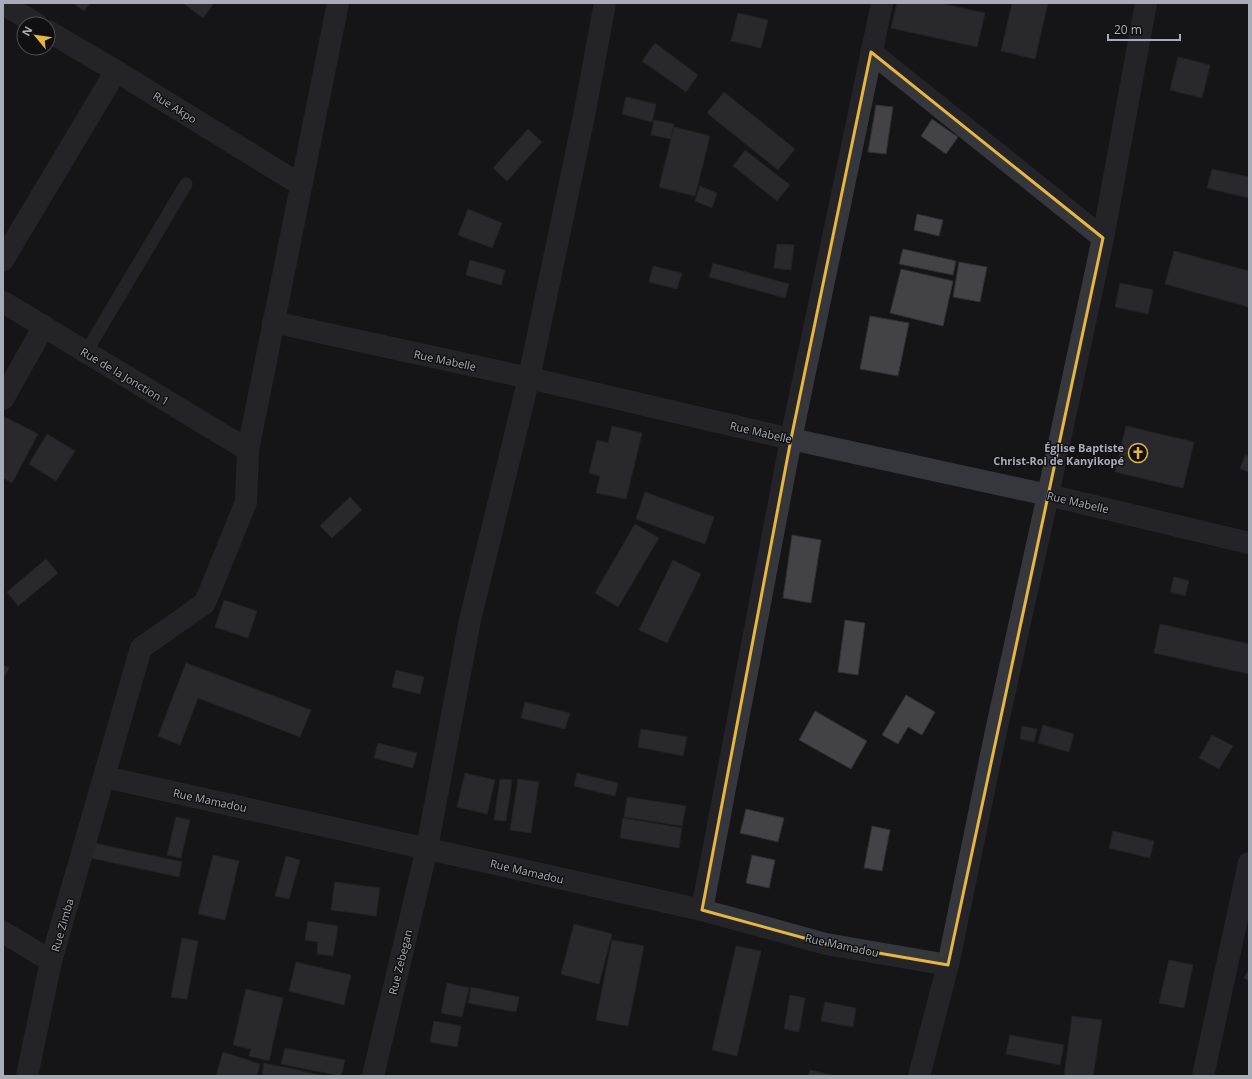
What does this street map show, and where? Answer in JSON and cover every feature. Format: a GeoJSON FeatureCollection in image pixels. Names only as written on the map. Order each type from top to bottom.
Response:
{"type":"FeatureCollection","features":[{"type":"Feature","properties":{"kind":"street","name":"Rue Zimba"},"geometry":{"type":"LineString","coordinates":[[27,1076],[51,961],[141,648],[204,603],[246,502],[248,450],[338,3]]}},
{"type":"Feature","properties":{"kind":"street","name":"Rue Zebegan"},"geometry":{"type":"LineString","coordinates":[[373,1076],[428,848],[470,620],[529,378],[585,111],[605,3]]}},
{"type":"Feature","properties":{"kind":"street"},"geometry":{"type":"LineString","coordinates":[[702,910],[791,439],[882,3]]}},
{"type":"Feature","properties":{"kind":"street"},"geometry":{"type":"LineString","coordinates":[[919,1076],[948,965],[996,731],[1103,238],[1146,3]]}},
{"type":"Feature","properties":{"kind":"street"},"geometry":{"type":"LineString","coordinates":[[3,4],[23,16]]}},
{"type":"Feature","properties":{"kind":"street","name":"Rue Akpo"},"geometry":{"type":"LineString","coordinates":[[56,36],[301,185]]}},
{"type":"Feature","properties":{"kind":"street"},"geometry":{"type":"LineString","coordinates":[[872,52],[1103,238]]}},
{"type":"Feature","properties":{"kind":"street"},"geometry":{"type":"LineString","coordinates":[[3,260],[116,71]]}},
{"type":"Feature","properties":{"kind":"street","name":"Rue de la Jonction 1"},"geometry":{"type":"LineString","coordinates":[[3,302],[248,450]]}},
{"type":"Feature","properties":{"kind":"street","name":"Rue Mabelle"},"geometry":{"type":"LineString","coordinates":[[273,322],[529,378],[791,439],[1048,495],[1249,543]]}},
{"type":"Feature","properties":{"kind":"street"},"geometry":{"type":"LineString","coordinates":[[3,399],[44,326]]}},
{"type":"Feature","properties":{"kind":"street","name":"Rue Mamadou"},"geometry":{"type":"LineString","coordinates":[[105,777],[702,910],[826,944],[948,965]]}},
{"type":"Feature","properties":{"kind":"street"},"geometry":{"type":"LineString","coordinates":[[1203,1076],[1249,863]]}},
{"type":"Feature","properties":{"kind":"street"},"geometry":{"type":"LineString","coordinates":[[3,932],[51,961]]}},
{"type":"Feature","properties":{"kind":"lane"},"geometry":{"type":"LineString","coordinates":[[86,352],[186,184]]}},
{"type":"Feature","properties":{"kind":"highlighted area"},"geometry":{"type":"Polygon","coordinates":[[[871,52],[1103,238],[948,965],[826,944],[702,910],[791,439],[871,52]]]}},
{"type":"Feature","properties":{"kind":"building"},"geometry":{"type":"Polygon","coordinates":[[[73,3],[90,3],[84,11],[73,3]]]}},
{"type":"Feature","properties":{"kind":"building"},"geometry":{"type":"Polygon","coordinates":[[[183,3],[214,3],[203,18],[183,3]]]}},
{"type":"Feature","properties":{"kind":"building"},"geometry":{"type":"Polygon","coordinates":[[[897,3],[939,3],[985,13],[977,47],[891,28],[897,3]]]}},
{"type":"Feature","properties":{"kind":"building"},"geometry":{"type":"Polygon","coordinates":[[[1012,3],[1048,3],[1035,59],[1001,51],[1012,3]]]}},
{"type":"Feature","properties":{"kind":"building"},"geometry":{"type":"Polygon","coordinates":[[[738,13],[768,20],[761,48],[731,41],[738,13]]]}},
{"type":"Feature","properties":{"kind":"building"},"geometry":{"type":"Polygon","coordinates":[[[655,43],[698,75],[686,92],[642,61],[655,43]]]}},
{"type":"Feature","properties":{"kind":"building"},"geometry":{"type":"Polygon","coordinates":[[[1178,57],[1210,65],[1202,98],[1170,90],[1178,57]]]}},
{"type":"Feature","properties":{"kind":"building"},"geometry":{"type":"Polygon","coordinates":[[[724,92],[795,149],[778,170],[707,113],[724,92]]]}},
{"type":"Feature","properties":{"kind":"building"},"geometry":{"type":"Polygon","coordinates":[[[626,97],[656,104],[652,122],[622,114],[626,97]]]}},
{"type":"Feature","properties":{"kind":"building"},"geometry":{"type":"Polygon","coordinates":[[[876,105],[893,107],[886,154],[868,152],[876,105]]]}},
{"type":"Feature","properties":{"kind":"building"},"geometry":{"type":"Polygon","coordinates":[[[932,119],[958,137],[946,154],[921,136],[932,119]]]}},
{"type":"Feature","properties":{"kind":"building"},"geometry":{"type":"Polygon","coordinates":[[[654,120],[674,124],[671,139],[651,135],[654,120]]]}},
{"type":"Feature","properties":{"kind":"building"},"geometry":{"type":"Polygon","coordinates":[[[674,127],[710,136],[695,196],[659,187],[674,127]]]}},
{"type":"Feature","properties":{"kind":"building"},"geometry":{"type":"Polygon","coordinates":[[[528,129],[542,142],[507,181],[493,168],[528,129]]]}},
{"type":"Feature","properties":{"kind":"building"},"geometry":{"type":"Polygon","coordinates":[[[745,150],[790,185],[777,201],[733,166],[745,150]]]}},
{"type":"Feature","properties":{"kind":"building"},"geometry":{"type":"Polygon","coordinates":[[[1212,169],[1249,177],[1249,198],[1207,188],[1212,169]]]}},
{"type":"Feature","properties":{"kind":"building"},"geometry":{"type":"Polygon","coordinates":[[[700,186],[717,193],[712,208],[695,201],[700,186]]]}},
{"type":"Feature","properties":{"kind":"building"},"geometry":{"type":"Polygon","coordinates":[[[468,209],[502,223],[492,248],[458,235],[468,209]]]}},
{"type":"Feature","properties":{"kind":"building"},"geometry":{"type":"Polygon","coordinates":[[[917,214],[943,220],[939,236],[914,230],[917,214]]]}},
{"type":"Feature","properties":{"kind":"building"},"geometry":{"type":"Polygon","coordinates":[[[777,244],[794,245],[791,270],[774,268],[777,244]]]}},
{"type":"Feature","properties":{"kind":"building"},"geometry":{"type":"Polygon","coordinates":[[[903,249],[956,261],[953,275],[899,264],[903,249]]]}},
{"type":"Feature","properties":{"kind":"building"},"geometry":{"type":"Polygon","coordinates":[[[1174,251],[1249,271],[1249,307],[1165,284],[1174,251]]]}},
{"type":"Feature","properties":{"kind":"building"},"geometry":{"type":"Polygon","coordinates":[[[470,260],[505,270],[501,285],[466,275],[470,260]]]}},
{"type":"Feature","properties":{"kind":"building"},"geometry":{"type":"Polygon","coordinates":[[[959,262],[987,267],[980,302],[953,297],[959,262]]]}},
{"type":"Feature","properties":{"kind":"building"},"geometry":{"type":"Polygon","coordinates":[[[713,263],[789,284],[785,298],[709,277],[713,263]]]}},
{"type":"Feature","properties":{"kind":"building"},"geometry":{"type":"Polygon","coordinates":[[[653,266],[682,273],[677,289],[649,282],[653,266]]]}},
{"type":"Feature","properties":{"kind":"building"},"geometry":{"type":"Polygon","coordinates":[[[901,269],[953,281],[943,326],[890,313],[901,269]]]}},
{"type":"Feature","properties":{"kind":"building"},"geometry":{"type":"Polygon","coordinates":[[[1120,283],[1153,290],[1148,314],[1115,307],[1120,283]]]}},
{"type":"Feature","properties":{"kind":"building"},"geometry":{"type":"Polygon","coordinates":[[[870,316],[909,323],[898,376],[860,369],[870,316]]]}},
{"type":"Feature","properties":{"kind":"building"},"geometry":{"type":"Polygon","coordinates":[[[3,416],[38,434],[12,483],[3,478],[3,416]]]}},
{"type":"Feature","properties":{"kind":"building"},"geometry":{"type":"Polygon","coordinates":[[[612,426],[642,433],[626,499],[596,493],[600,476],[589,473],[597,440],[608,443],[612,426]]]}},
{"type":"Feature","properties":{"kind":"building"},"geometry":{"type":"Polygon","coordinates":[[[1126,426],[1194,442],[1183,488],[1115,472],[1126,426]]]}},
{"type":"Feature","properties":{"kind":"building"},"geometry":{"type":"Polygon","coordinates":[[[47,434],[75,451],[56,481],[29,464],[47,434]]]}},
{"type":"Feature","properties":{"kind":"building"},"geometry":{"type":"Polygon","coordinates":[[[1245,455],[1249,457],[1249,472],[1240,469],[1245,455]]]}},
{"type":"Feature","properties":{"kind":"building"},"geometry":{"type":"Polygon","coordinates":[[[645,492],[714,517],[705,544],[636,519],[645,492]]]}},
{"type":"Feature","properties":{"kind":"building"},"geometry":{"type":"Polygon","coordinates":[[[350,497],[362,510],[332,538],[320,526],[350,497]]]}},
{"type":"Feature","properties":{"kind":"building"},"geometry":{"type":"Polygon","coordinates":[[[635,524],[659,538],[618,607],[595,593],[635,524]]]}},
{"type":"Feature","properties":{"kind":"building"},"geometry":{"type":"Polygon","coordinates":[[[792,535],[821,540],[811,603],[783,598],[792,535]]]}},
{"type":"Feature","properties":{"kind":"building"},"geometry":{"type":"Polygon","coordinates":[[[46,559],[58,573],[18,606],[7,592],[46,559]]]}},
{"type":"Feature","properties":{"kind":"building"},"geometry":{"type":"Polygon","coordinates":[[[673,560],[701,574],[667,643],[639,630],[673,560]]]}},
{"type":"Feature","properties":{"kind":"building"},"geometry":{"type":"Polygon","coordinates":[[[1174,577],[1189,581],[1185,596],[1170,592],[1174,577]]]}},
{"type":"Feature","properties":{"kind":"building"},"geometry":{"type":"Polygon","coordinates":[[[224,600],[257,611],[248,638],[215,627],[224,600]]]}},
{"type":"Feature","properties":{"kind":"building"},"geometry":{"type":"Polygon","coordinates":[[[845,620],[865,623],[858,675],[838,672],[845,620]]]}},
{"type":"Feature","properties":{"kind":"building"},"geometry":{"type":"Polygon","coordinates":[[[1160,624],[1249,644],[1249,674],[1154,653],[1160,624]]]}},
{"type":"Feature","properties":{"kind":"building"},"geometry":{"type":"Polygon","coordinates":[[[186,663],[311,710],[300,737],[198,698],[180,745],[158,736],[186,663]]]}},
{"type":"Feature","properties":{"kind":"building"},"geometry":{"type":"Polygon","coordinates":[[[3,665],[9,668],[3,679],[3,665]]]}},
{"type":"Feature","properties":{"kind":"building"},"geometry":{"type":"Polygon","coordinates":[[[396,670],[424,677],[420,694],[392,687],[396,670]]]}},
{"type":"Feature","properties":{"kind":"building"},"geometry":{"type":"Polygon","coordinates":[[[906,695],[935,712],[922,735],[908,727],[898,744],[882,735],[906,695]]]}},
{"type":"Feature","properties":{"kind":"building"},"geometry":{"type":"Polygon","coordinates":[[[525,702],[570,713],[565,729],[521,718],[525,702]]]}},
{"type":"Feature","properties":{"kind":"building"},"geometry":{"type":"Polygon","coordinates":[[[815,711],[867,741],[851,769],[799,740],[815,711]]]}},
{"type":"Feature","properties":{"kind":"building"},"geometry":{"type":"Polygon","coordinates":[[[1043,725],[1074,734],[1069,752],[1038,743],[1043,725]]]}},
{"type":"Feature","properties":{"kind":"building"},"geometry":{"type":"Polygon","coordinates":[[[1022,726],[1037,729],[1034,742],[1020,739],[1022,726]]]}},
{"type":"Feature","properties":{"kind":"building"},"geometry":{"type":"Polygon","coordinates":[[[641,729],[687,737],[683,756],[638,747],[641,729]]]}},
{"type":"Feature","properties":{"kind":"building"},"geometry":{"type":"Polygon","coordinates":[[[1212,735],[1233,746],[1219,769],[1199,758],[1212,735]]]}},
{"type":"Feature","properties":{"kind":"building"},"geometry":{"type":"Polygon","coordinates":[[[378,743],[417,753],[413,768],[374,758],[378,743]]]}},
{"type":"Feature","properties":{"kind":"building"},"geometry":{"type":"Polygon","coordinates":[[[465,773],[495,780],[487,814],[457,807],[465,773]]]}},
{"type":"Feature","properties":{"kind":"building"},"geometry":{"type":"Polygon","coordinates":[[[577,773],[618,783],[615,796],[574,786],[577,773]]]}},
{"type":"Feature","properties":{"kind":"building"},"geometry":{"type":"Polygon","coordinates":[[[500,779],[512,780],[506,821],[494,820],[500,779]]]}},
{"type":"Feature","properties":{"kind":"building"},"geometry":{"type":"Polygon","coordinates":[[[518,779],[539,782],[531,833],[510,830],[518,779]]]}},
{"type":"Feature","properties":{"kind":"building"},"geometry":{"type":"Polygon","coordinates":[[[627,797],[686,806],[682,826],[624,817],[627,797]]]}},
{"type":"Feature","properties":{"kind":"building"},"geometry":{"type":"Polygon","coordinates":[[[746,809],[784,818],[778,842],[740,833],[746,809]]]}},
{"type":"Feature","properties":{"kind":"building"},"geometry":{"type":"Polygon","coordinates":[[[176,817],[190,820],[181,858],[167,855],[176,817]]]}},
{"type":"Feature","properties":{"kind":"building"},"geometry":{"type":"Polygon","coordinates":[[[623,818],[682,828],[679,848],[620,838],[623,818]]]}},
{"type":"Feature","properties":{"kind":"building"},"geometry":{"type":"Polygon","coordinates":[[[872,826],[890,830],[882,871],[864,868],[872,826]]]}},
{"type":"Feature","properties":{"kind":"building"},"geometry":{"type":"Polygon","coordinates":[[[1113,831],[1154,841],[1150,858],[1109,848],[1113,831]]]}},
{"type":"Feature","properties":{"kind":"building"},"geometry":{"type":"Polygon","coordinates":[[[94,843],[182,862],[179,877],[91,858],[94,843]]]}},
{"type":"Feature","properties":{"kind":"building"},"geometry":{"type":"Polygon","coordinates":[[[213,855],[239,861],[225,920],[198,914],[213,855]]]}},
{"type":"Feature","properties":{"kind":"building"},"geometry":{"type":"Polygon","coordinates":[[[752,855],[775,860],[769,888],[746,883],[752,855]]]}},
{"type":"Feature","properties":{"kind":"building"},"geometry":{"type":"Polygon","coordinates":[[[286,856],[300,860],[289,899],[275,896],[286,856]]]}},
{"type":"Feature","properties":{"kind":"building"},"geometry":{"type":"Polygon","coordinates":[[[335,882],[380,888],[376,916],[331,910],[335,882]]]}},
{"type":"Feature","properties":{"kind":"building"},"geometry":{"type":"Polygon","coordinates":[[[308,921],[338,926],[333,956],[317,954],[318,942],[305,940],[308,921]]]}},
{"type":"Feature","properties":{"kind":"building"},"geometry":{"type":"Polygon","coordinates":[[[574,924],[612,934],[599,984],[561,974],[574,924]]]}},
{"type":"Feature","properties":{"kind":"building"},"geometry":{"type":"Polygon","coordinates":[[[182,938],[198,941],[187,999],[171,997],[182,938]]]}},
{"type":"Feature","properties":{"kind":"building"},"geometry":{"type":"Polygon","coordinates":[[[612,940],[644,946],[628,1026],[596,1020],[612,940]]]}},
{"type":"Feature","properties":{"kind":"building"},"geometry":{"type":"Polygon","coordinates":[[[736,946],[761,951],[737,1056],[712,1050],[736,946]]]}},
{"type":"Feature","properties":{"kind":"building"},"geometry":{"type":"Polygon","coordinates":[[[1169,960],[1193,965],[1184,1008],[1159,1003],[1169,960]]]}},
{"type":"Feature","properties":{"kind":"building"},"geometry":{"type":"Polygon","coordinates":[[[296,962],[351,975],[344,1005],[289,991],[296,962]]]}},
{"type":"Feature","properties":{"kind":"building"},"geometry":{"type":"Polygon","coordinates":[[[1249,969],[1249,981],[1244,978],[1249,969]]]}},
{"type":"Feature","properties":{"kind":"building"},"geometry":{"type":"Polygon","coordinates":[[[447,983],[469,988],[462,1017],[441,1013],[447,983]]]}},
{"type":"Feature","properties":{"kind":"building"},"geometry":{"type":"Polygon","coordinates":[[[471,987],[519,997],[516,1012],[468,1003],[471,987]]]}},
{"type":"Feature","properties":{"kind":"building"},"geometry":{"type":"Polygon","coordinates":[[[246,989],[283,998],[269,1061],[249,1056],[251,1049],[233,1045],[246,989]]]}},
{"type":"Feature","properties":{"kind":"building"},"geometry":{"type":"Polygon","coordinates":[[[790,995],[805,998],[799,1032],[784,1029],[790,995]]]}},
{"type":"Feature","properties":{"kind":"building"},"geometry":{"type":"Polygon","coordinates":[[[825,1002],[856,1008],[853,1027],[821,1021],[825,1002]]]}},
{"type":"Feature","properties":{"kind":"building"},"geometry":{"type":"Polygon","coordinates":[[[1072,1016],[1102,1020],[1093,1076],[1064,1076],[1072,1016]]]}},
{"type":"Feature","properties":{"kind":"building"},"geometry":{"type":"Polygon","coordinates":[[[434,1021],[461,1026],[457,1047],[430,1042],[434,1021]]]}},
{"type":"Feature","properties":{"kind":"building"},"geometry":{"type":"Polygon","coordinates":[[[1010,1035],[1064,1045],[1060,1065],[1006,1054],[1010,1035]]]}},
{"type":"Feature","properties":{"kind":"building"},"geometry":{"type":"Polygon","coordinates":[[[285,1048],[345,1060],[341,1076],[281,1064],[285,1048]]]}},
{"type":"Feature","properties":{"kind":"building"},"geometry":{"type":"Polygon","coordinates":[[[223,1052],[260,1064],[257,1076],[216,1076],[223,1052]]]}},
{"type":"Feature","properties":{"kind":"building"},"geometry":{"type":"Polygon","coordinates":[[[264,1063],[326,1076],[262,1076],[264,1063]]]}},
{"type":"Feature","properties":{"kind":"building"},"geometry":{"type":"Polygon","coordinates":[[[810,1070],[836,1076],[808,1076],[810,1070]]]}},
{"type":"Feature","properties":{"kind":"place","name":"Église Baptiste Christ-Roi de Kanyikopé"},"geometry":{"type":"Point","coordinates":[1138,453]}}]}
